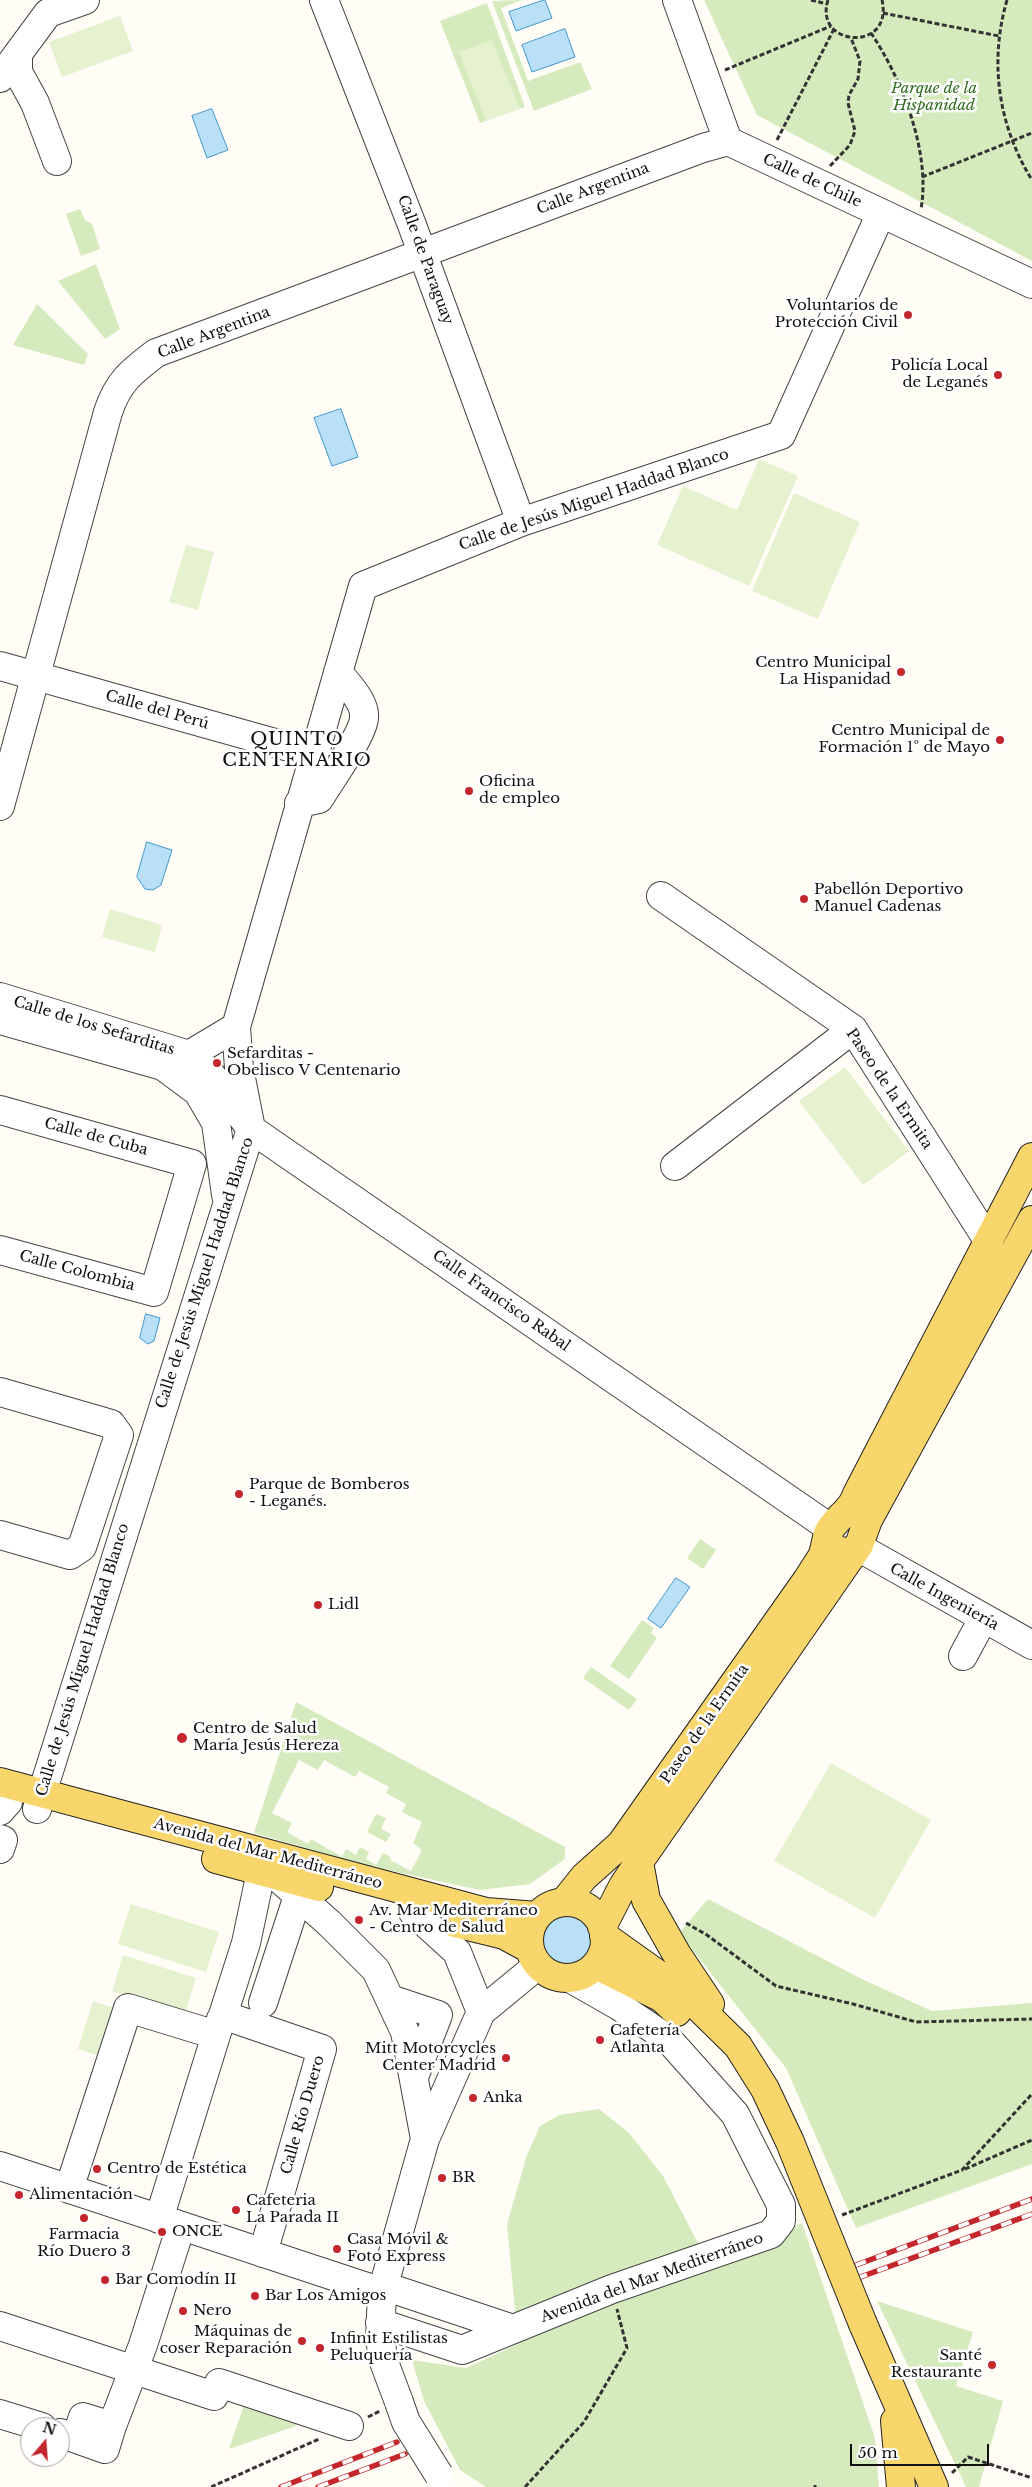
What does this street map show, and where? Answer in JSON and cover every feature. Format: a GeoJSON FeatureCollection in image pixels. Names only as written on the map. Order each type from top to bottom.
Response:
{"type":"FeatureCollection","features":[{"type":"Feature","properties":{"kind":"main road","name":"Paseo de la Ermita"},"geometry":{"type":"LineString","coordinates":[[564,1902],[584,1877],[621,1844],[823,1555],[832,1527],[849,1509],[858,1494],[990,1242],[1032,1157]]}},
{"type":"Feature","properties":{"kind":"main road","name":"Paseo de la Ermita"},"geometry":{"type":"LineString","coordinates":[[604,1931],[623,1886],[858,1544],[873,1512],[1032,1220]]}},
{"type":"Feature","properties":{"kind":"main road"},"geometry":{"type":"LineString","coordinates":[[832,1527],[848,1518],[854,1520],[858,1524],[858,1544]]}},
{"type":"Feature","properties":{"kind":"main road","name":"Avenida del Mar Mediterráneo"},"geometry":{"type":"LineString","coordinates":[[2,1799],[39,1801],[486,1912],[537,1916]]}},
{"type":"Feature","properties":{"kind":"main road","name":"Avenida del Mar Mediterráneo"},"geometry":{"type":"LineString","coordinates":[[39,1801],[268,1874],[504,1935],[534,1957]]}},
{"type":"Feature","properties":{"kind":"main road"},"geometry":{"type":"LineString","coordinates":[[639,1862],[646,1900],[676,1953],[765,2089],[892,2392],[941,2482]]}},
{"type":"Feature","properties":{"kind":"main road"},"geometry":{"type":"LineString","coordinates":[[604,1931],[604,1946],[596,1965],[580,1976],[570,1978],[558,1977],[547,1972],[534,1957],[532,1927],[537,1916],[554,1905],[564,1902],[587,1908],[596,1916],[604,1931],[684,1993],[738,2046]]}},
{"type":"Feature","properties":{"kind":"main road"},"geometry":{"type":"LineString","coordinates":[[596,1965],[662,1998],[710,2043],[779,2120]]}},
{"type":"Feature","properties":{"kind":"main road"},"geometry":{"type":"LineString","coordinates":[[892,2392],[902,2487]]}},
{"type":"Feature","properties":{"kind":"street"},"geometry":{"type":"LineString","coordinates":[[0,78],[48,13],[84,0]]}},
{"type":"Feature","properties":{"kind":"street","name":"Calle de Paraguay"},"geometry":{"type":"LineString","coordinates":[[324,0],[422,254],[521,522]]}},
{"type":"Feature","properties":{"kind":"street"},"geometry":{"type":"LineString","coordinates":[[677,0],[728,141]]}},
{"type":"Feature","properties":{"kind":"street"},"geometry":{"type":"LineString","coordinates":[[18,54],[18,72],[35,104],[57,161]]}},
{"type":"Feature","properties":{"kind":"street"},"geometry":{"type":"LineString","coordinates":[[0,95],[5,93],[35,104]]}},
{"type":"Feature","properties":{"kind":"street","name":"Calle Argentina"},"geometry":{"type":"LineString","coordinates":[[0,806],[108,412],[115,392],[127,378],[156,353],[703,148],[728,141]]}},
{"type":"Feature","properties":{"kind":"street","name":"Calle de Chile"},"geometry":{"type":"LineString","coordinates":[[728,141],[1032,284]]}},
{"type":"Feature","properties":{"kind":"street","name":"Calle de Jesús Miguel Haddad Blanco"},"geometry":{"type":"LineString","coordinates":[[39,1801],[251,1129],[239,1068],[236,1027],[299,802],[364,586],[521,522],[781,435],[881,213]]}},
{"type":"Feature","properties":{"kind":"street","name":"Calle del Perú"},"geometry":{"type":"LineString","coordinates":[[0,666],[314,754]]}},
{"type":"Feature","properties":{"kind":"street"},"geometry":{"type":"LineString","coordinates":[[299,802],[319,799],[360,731],[365,718],[360,702],[338,672]]}},
{"type":"Feature","properties":{"kind":"street","name":"Paseo de la Ermita"},"geometry":{"type":"LineString","coordinates":[[661,896],[853,1029],[990,1242]]}},
{"type":"Feature","properties":{"kind":"street","name":"Calle de los Sefarditas"},"geometry":{"type":"LineString","coordinates":[[0,997],[189,1056]]}},
{"type":"Feature","properties":{"kind":"street","name":"Calle de los Sefarditas"},"geometry":{"type":"LineString","coordinates":[[0,1020],[163,1066],[198,1092],[216,1123],[227,1201]]}},
{"type":"Feature","properties":{"kind":"street"},"geometry":{"type":"LineString","coordinates":[[156,1064],[189,1056],[236,1027]]}},
{"type":"Feature","properties":{"kind":"street"},"geometry":{"type":"LineString","coordinates":[[675,1166],[853,1029]]}},
{"type":"Feature","properties":{"kind":"street","name":"Calle Francisco Rabal"},"geometry":{"type":"LineString","coordinates":[[189,1056],[209,1072],[251,1129],[832,1527]]}},
{"type":"Feature","properties":{"kind":"street","name":"Calle de Cuba"},"geometry":{"type":"LineString","coordinates":[[0,1110],[192,1164],[154,1292]]}},
{"type":"Feature","properties":{"kind":"street"},"geometry":{"type":"LineString","coordinates":[[216,1123],[251,1129]]}},
{"type":"Feature","properties":{"kind":"street","name":"Calle Colombia"},"geometry":{"type":"LineString","coordinates":[[0,1250],[154,1292]]}},
{"type":"Feature","properties":{"kind":"street"},"geometry":{"type":"LineString","coordinates":[[0,1392],[111,1424],[119,1435],[82,1547],[70,1555],[0,1536]]}},
{"type":"Feature","properties":{"kind":"street","name":"Calle Ingeniería"},"geometry":{"type":"LineString","coordinates":[[858,1544],[982,1619],[1032,1645]]}},
{"type":"Feature","properties":{"kind":"street"},"geometry":{"type":"LineString","coordinates":[[963,1656],[982,1619]]}},
{"type":"Feature","properties":{"kind":"street"},"geometry":{"type":"LineString","coordinates":[[0,1839],[3,1840],[0,1849]]}},
{"type":"Feature","properties":{"kind":"street"},"geometry":{"type":"LineString","coordinates":[[70,2433],[83,2417],[112,2426],[133,2369],[219,2025],[268,1874],[298,1896],[329,1923],[376,1970],[405,2032],[425,2139]]}},
{"type":"Feature","properties":{"kind":"street"},"geometry":{"type":"LineString","coordinates":[[263,2003],[298,1896]]}},
{"type":"Feature","properties":{"kind":"street","name":"Avenida del Mar Mediterráneo"},"geometry":{"type":"LineString","coordinates":[[413,1912],[457,1952],[481,2012]]}},
{"type":"Feature","properties":{"kind":"street"},"geometry":{"type":"LineString","coordinates":[[442,2483],[406,2422],[384,2362],[380,2323],[383,2289],[425,2139],[481,2012],[534,1957]]}},
{"type":"Feature","properties":{"kind":"street","name":"Avenida del Mar Mediterráneo"},"geometry":{"type":"LineString","coordinates":[[380,2323],[462,2350],[612,2289],[771,2234],[781,2222],[781,2205],[735,2114],[668,2039],[620,2006],[570,1978]]}},
{"type":"Feature","properties":{"kind":"street"},"geometry":{"type":"LineString","coordinates":[[390,1999],[438,2015],[414,2077]]}},
{"type":"Feature","properties":{"kind":"street","name":"Calle Río Duero"},"geometry":{"type":"LineString","coordinates":[[69,2189],[128,2008],[219,2025],[322,2049],[264,2253]]}},
{"type":"Feature","properties":{"kind":"street"},"geometry":{"type":"LineString","coordinates":[[0,2168],[264,2253],[513,2329]]}},
{"type":"Feature","properties":{"kind":"street"},"geometry":{"type":"LineString","coordinates":[[0,2326],[214,2396],[219,2383],[349,2426]]}},
{"type":"Feature","properties":{"kind":"street"},"geometry":{"type":"LineString","coordinates":[[0,2414],[20,2420]]}},
{"type":"Feature","properties":{"kind":"path"},"geometry":{"type":"LineString","coordinates":[[811,0],[827,2],[827,16],[832,28],[852,38],[859,38],[871,33],[878,27],[883,14],[882,0]]}},
{"type":"Feature","properties":{"kind":"path"},"geometry":{"type":"LineString","coordinates":[[1007,0],[999,36],[998,77],[1003,112],[1012,141],[1032,180]]}},
{"type":"Feature","properties":{"kind":"path"},"geometry":{"type":"LineString","coordinates":[[883,14],[999,36]]}},
{"type":"Feature","properties":{"kind":"path"},"geometry":{"type":"LineString","coordinates":[[724,70],[832,28]]}},
{"type":"Feature","properties":{"kind":"path"},"geometry":{"type":"LineString","coordinates":[[776,143],[832,28]]}},
{"type":"Feature","properties":{"kind":"path"},"geometry":{"type":"LineString","coordinates":[[871,33],[885,54],[907,104],[924,191],[921,210]]}},
{"type":"Feature","properties":{"kind":"path"},"geometry":{"type":"LineString","coordinates":[[828,169],[836,158],[850,145],[855,131],[848,104],[849,95],[858,79],[860,61],[852,38]]}},
{"type":"Feature","properties":{"kind":"path"},"geometry":{"type":"LineString","coordinates":[[922,177],[1032,133]]}},
{"type":"Feature","properties":{"kind":"path"},"geometry":{"type":"LineString","coordinates":[[684,1922],[707,1935],[776,1986],[853,2004],[916,2022],[1032,2019]]}},
{"type":"Feature","properties":{"kind":"path"},"geometry":{"type":"LineString","coordinates":[[962,2170],[1032,2094]]}},
{"type":"Feature","properties":{"kind":"path"},"geometry":{"type":"LineString","coordinates":[[826,2232],[1032,2140]]}},
{"type":"Feature","properties":{"kind":"path"},"geometry":{"type":"LineString","coordinates":[[525,2487],[584,2422],[628,2348],[612,2289]]}},
{"type":"Feature","properties":{"kind":"path"},"geometry":{"type":"LineString","coordinates":[[211,2487],[399,2402]]}},
{"type":"Feature","properties":{"kind":"path"},"geometry":{"type":"LineString","coordinates":[[941,2482],[968,2458],[1032,2478]]}},
{"type":"Feature","properties":{"kind":"green space"},"geometry":{"type":"Polygon","coordinates":[[[522,0],[501,8],[528,81],[580,62],[592,89],[534,111],[492,1],[522,0]]]}},
{"type":"Feature","properties":{"kind":"green space","name":"Parque de la Hispanidad"},"geometry":{"type":"Polygon","coordinates":[[[704,0],[1032,0],[1032,261],[757,115],[704,0]]]}},
{"type":"Feature","properties":{"kind":"green space"},"geometry":{"type":"Polygon","coordinates":[[[487,3],[525,107],[480,123],[440,21],[487,3]]]}},
{"type":"Feature","properties":{"kind":"green space"},"geometry":{"type":"Polygon","coordinates":[[[120,16],[133,51],[62,77],[49,42],[120,16]]]}},
{"type":"Feature","properties":{"kind":"green space"},"geometry":{"type":"Polygon","coordinates":[[[492,40],[520,109],[486,121],[459,52],[492,40]]]}},
{"type":"Feature","properties":{"kind":"green space"},"geometry":{"type":"Polygon","coordinates":[[[80,209],[85,220],[92,224],[100,249],[81,256],[66,214],[80,209]]]}},
{"type":"Feature","properties":{"kind":"green space"},"geometry":{"type":"Polygon","coordinates":[[[96,264],[120,329],[105,339],[58,281],[96,264]]]}},
{"type":"Feature","properties":{"kind":"green space"},"geometry":{"type":"Polygon","coordinates":[[[37,304],[88,354],[84,365],[13,345],[37,304]]]}},
{"type":"Feature","properties":{"kind":"green space"},"geometry":{"type":"Polygon","coordinates":[[[759,459],[798,476],[749,586],[657,545],[683,486],[737,510],[759,459]]]}},
{"type":"Feature","properties":{"kind":"green space"},"geometry":{"type":"Polygon","coordinates":[[[794,493],[860,522],[818,619],[752,591],[794,493]]]}},
{"type":"Feature","properties":{"kind":"green space"},"geometry":{"type":"Polygon","coordinates":[[[186,545],[214,552],[198,610],[169,602],[186,545]]]}},
{"type":"Feature","properties":{"kind":"green space"},"geometry":{"type":"Polygon","coordinates":[[[110,909],[162,925],[155,952],[102,937],[110,909]]]}},
{"type":"Feature","properties":{"kind":"green space"},"geometry":{"type":"Polygon","coordinates":[[[845,1067],[909,1151],[863,1185],[799,1101],[845,1067]]]}},
{"type":"Feature","properties":{"kind":"green space"},"geometry":{"type":"Polygon","coordinates":[[[700,1539],[716,1550],[703,1569],[687,1558],[700,1539]]]}},
{"type":"Feature","properties":{"kind":"green space"},"geometry":{"type":"Polygon","coordinates":[[[642,1620],[654,1628],[651,1633],[657,1638],[629,1679],[610,1666],[642,1620]]]}},
{"type":"Feature","properties":{"kind":"green space"},"geometry":{"type":"Polygon","coordinates":[[[591,1667],[637,1699],[629,1710],[583,1678],[591,1667]]]}},
{"type":"Feature","properties":{"kind":"green space"},"geometry":{"type":"Polygon","coordinates":[[[296,1702],[565,1847],[565,1859],[530,1884],[480,1890],[369,1866],[254,1833],[296,1702]],[[299,1760],[272,1813],[292,1823],[287,1832],[308,1844],[311,1839],[342,1857],[346,1849],[356,1855],[360,1847],[369,1852],[366,1859],[376,1865],[383,1853],[391,1857],[390,1860],[411,1871],[422,1850],[413,1843],[422,1822],[402,1812],[406,1804],[386,1793],[389,1787],[359,1771],[355,1777],[324,1760],[318,1770],[299,1760]]]}},
{"type":"Feature","properties":{"kind":"green space"},"geometry":{"type":"Polygon","coordinates":[[[831,1763],[931,1820],[875,1918],[774,1861],[831,1763]]]}},
{"type":"Feature","properties":{"kind":"green space"},"geometry":{"type":"Polygon","coordinates":[[[376,1814],[386,1818],[381,1829],[391,1834],[386,1842],[367,1832],[376,1814]]]}},
{"type":"Feature","properties":{"kind":"green space"},"geometry":{"type":"Polygon","coordinates":[[[708,1899],[862,1979],[932,2011],[1032,2003],[1032,2164],[856,2228],[786,2068],[679,1933],[708,1899]]]}},
{"type":"Feature","properties":{"kind":"green space"},"geometry":{"type":"Polygon","coordinates":[[[131,1904],[219,1932],[206,1972],[118,1944],[131,1904]]]}},
{"type":"Feature","properties":{"kind":"green space"},"geometry":{"type":"Polygon","coordinates":[[[123,1955],[196,1978],[185,2014],[112,1991],[123,1955]]]}},
{"type":"Feature","properties":{"kind":"green space"},"geometry":{"type":"Polygon","coordinates":[[[93,2001],[117,2009],[103,2057],[78,2049],[93,2001]]]}},
{"type":"Feature","properties":{"kind":"green space"},"geometry":{"type":"Polygon","coordinates":[[[599,2109],[629,2133],[663,2176],[711,2268],[802,2223],[875,2438],[879,2487],[486,2487],[460,2470],[424,2401],[412,2360],[466,2368],[518,2344],[507,2224],[527,2155],[540,2126],[559,2115],[599,2109]]]}},
{"type":"Feature","properties":{"kind":"green space"},"geometry":{"type":"Polygon","coordinates":[[[877,2301],[973,2332],[956,2386],[1003,2401],[979,2487],[966,2487],[877,2301]]]}},
{"type":"Feature","properties":{"kind":"green space"},"geometry":{"type":"Polygon","coordinates":[[[247,2396],[297,2413],[296,2426],[229,2449],[247,2396]]]}},
{"type":"Feature","properties":{"kind":"water"},"geometry":{"type":"Polygon","coordinates":[[[545,0],[552,18],[516,31],[509,12],[545,0]]]}},
{"type":"Feature","properties":{"kind":"water"},"geometry":{"type":"Polygon","coordinates":[[[565,29],[575,57],[532,72],[522,45],[565,29]]]}},
{"type":"Feature","properties":{"kind":"water"},"geometry":{"type":"Polygon","coordinates":[[[212,109],[228,150],[207,158],[192,116],[212,109]]]}},
{"type":"Feature","properties":{"kind":"water"},"geometry":{"type":"Polygon","coordinates":[[[341,409],[358,457],[332,466],[314,418],[341,409]]]}},
{"type":"Feature","properties":{"kind":"water"},"geometry":{"type":"Polygon","coordinates":[[[147,842],[172,850],[161,885],[153,890],[145,889],[137,877],[147,842]]]}},
{"type":"Feature","properties":{"kind":"water"},"geometry":{"type":"Polygon","coordinates":[[[146,1314],[160,1318],[154,1341],[148,1344],[140,1338],[146,1314]]]}},
{"type":"Feature","properties":{"kind":"water"},"geometry":{"type":"Polygon","coordinates":[[[676,1578],[690,1587],[661,1628],[648,1619],[676,1578]]]}},
{"type":"Feature","properties":{"kind":"water"},"geometry":{"type":"Polygon","coordinates":[[[565,1913],[575,1915],[583,1921],[589,1929],[591,1939],[589,1949],[583,1957],[575,1963],[565,1965],[555,1963],[547,1957],[541,1949],[539,1939],[541,1929],[547,1921],[555,1915],[565,1913]]]}},
{"type":"Feature","properties":{"kind":"railway"},"geometry":{"type":"LineString","coordinates":[[835,2273],[1032,2199]]}},
{"type":"Feature","properties":{"kind":"railway"},"geometry":{"type":"LineString","coordinates":[[836,2286],[1032,2214]]}},
{"type":"Feature","properties":{"kind":"railway"},"geometry":{"type":"LineString","coordinates":[[281,2487],[397,2442]]}},
{"type":"Feature","properties":{"kind":"railway"},"geometry":{"type":"LineString","coordinates":[[318,2487],[405,2454]]}},
{"type":"Feature","properties":{"kind":"place","name":"Voluntarios de Protección Civil"},"geometry":{"type":"Point","coordinates":[908,315]}},
{"type":"Feature","properties":{"kind":"place","name":"Policía Local de Leganés"},"geometry":{"type":"Point","coordinates":[998,375]}},
{"type":"Feature","properties":{"kind":"place","name":"Centro Municipal La Hispanidad"},"geometry":{"type":"Point","coordinates":[901,672]}},
{"type":"Feature","properties":{"kind":"place","name":"Centro Municipal de Formación 1º de Mayo"},"geometry":{"type":"Point","coordinates":[1000,740]}},
{"type":"Feature","properties":{"kind":"place","name":"Oficina de empleo"},"geometry":{"type":"Point","coordinates":[469,791]}},
{"type":"Feature","properties":{"kind":"place","name":"Pabellón Deportivo Manuel Cadenas"},"geometry":{"type":"Point","coordinates":[804,899]}},
{"type":"Feature","properties":{"kind":"place","name":"Sefarditas - Obelisco V Centenario"},"geometry":{"type":"Point","coordinates":[217,1063]}},
{"type":"Feature","properties":{"kind":"place","name":"Parque de Bomberos - Leganés."},"geometry":{"type":"Point","coordinates":[239,1494]}},
{"type":"Feature","properties":{"kind":"place","name":"Lidl"},"geometry":{"type":"Point","coordinates":[318,1605]}},
{"type":"Feature","properties":{"kind":"place","name":"Centro de Salud María Jesús Hereza"},"geometry":{"type":"Point","coordinates":[182,1738]}},
{"type":"Feature","properties":{"kind":"place","name":"Av. Mar Mediterráneo - Centro de Salud"},"geometry":{"type":"Point","coordinates":[359,1920]}},
{"type":"Feature","properties":{"kind":"place","name":"Cafetería Atlanta"},"geometry":{"type":"Point","coordinates":[600,2040]}},
{"type":"Feature","properties":{"kind":"place","name":"Mitt Motorcycles Center Madrid"},"geometry":{"type":"Point","coordinates":[506,2058]}},
{"type":"Feature","properties":{"kind":"place","name":"Anka"},"geometry":{"type":"Point","coordinates":[473,2098]}},
{"type":"Feature","properties":{"kind":"place","name":"Centro de Estética"},"geometry":{"type":"Point","coordinates":[97,2169]}},
{"type":"Feature","properties":{"kind":"place","name":"BR"},"geometry":{"type":"Point","coordinates":[442,2178]}},
{"type":"Feature","properties":{"kind":"place","name":"Alimentación"},"geometry":{"type":"Point","coordinates":[19,2195]}},
{"type":"Feature","properties":{"kind":"place","name":"Cafeteria La Parada II"},"geometry":{"type":"Point","coordinates":[236,2210]}},
{"type":"Feature","properties":{"kind":"place","name":"Farmacia Río Duero 3"},"geometry":{"type":"Point","coordinates":[84,2218]}},
{"type":"Feature","properties":{"kind":"place","name":"ONCE"},"geometry":{"type":"Point","coordinates":[162,2232]}},
{"type":"Feature","properties":{"kind":"place","name":"Casa Móvil & Foto Express"},"geometry":{"type":"Point","coordinates":[337,2249]}},
{"type":"Feature","properties":{"kind":"place","name":"Bar Comodín II"},"geometry":{"type":"Point","coordinates":[105,2280]}},
{"type":"Feature","properties":{"kind":"place","name":"Bar Los Amigos"},"geometry":{"type":"Point","coordinates":[255,2296]}},
{"type":"Feature","properties":{"kind":"place","name":"Nero"},"geometry":{"type":"Point","coordinates":[183,2311]}},
{"type":"Feature","properties":{"kind":"place","name":"Máquinas de coser Reparación"},"geometry":{"type":"Point","coordinates":[302,2341]}},
{"type":"Feature","properties":{"kind":"place","name":"Infinit Estilistas Peluquería"},"geometry":{"type":"Point","coordinates":[320,2348]}},
{"type":"Feature","properties":{"kind":"place","name":"Santé Restaurante"},"geometry":{"type":"Point","coordinates":[992,2365]}},
{"type":"Feature","properties":{"kind":"district","name":"QUINTO CENTENARIO"},"geometry":{"type":"Point","coordinates":[297,750]}}]}
